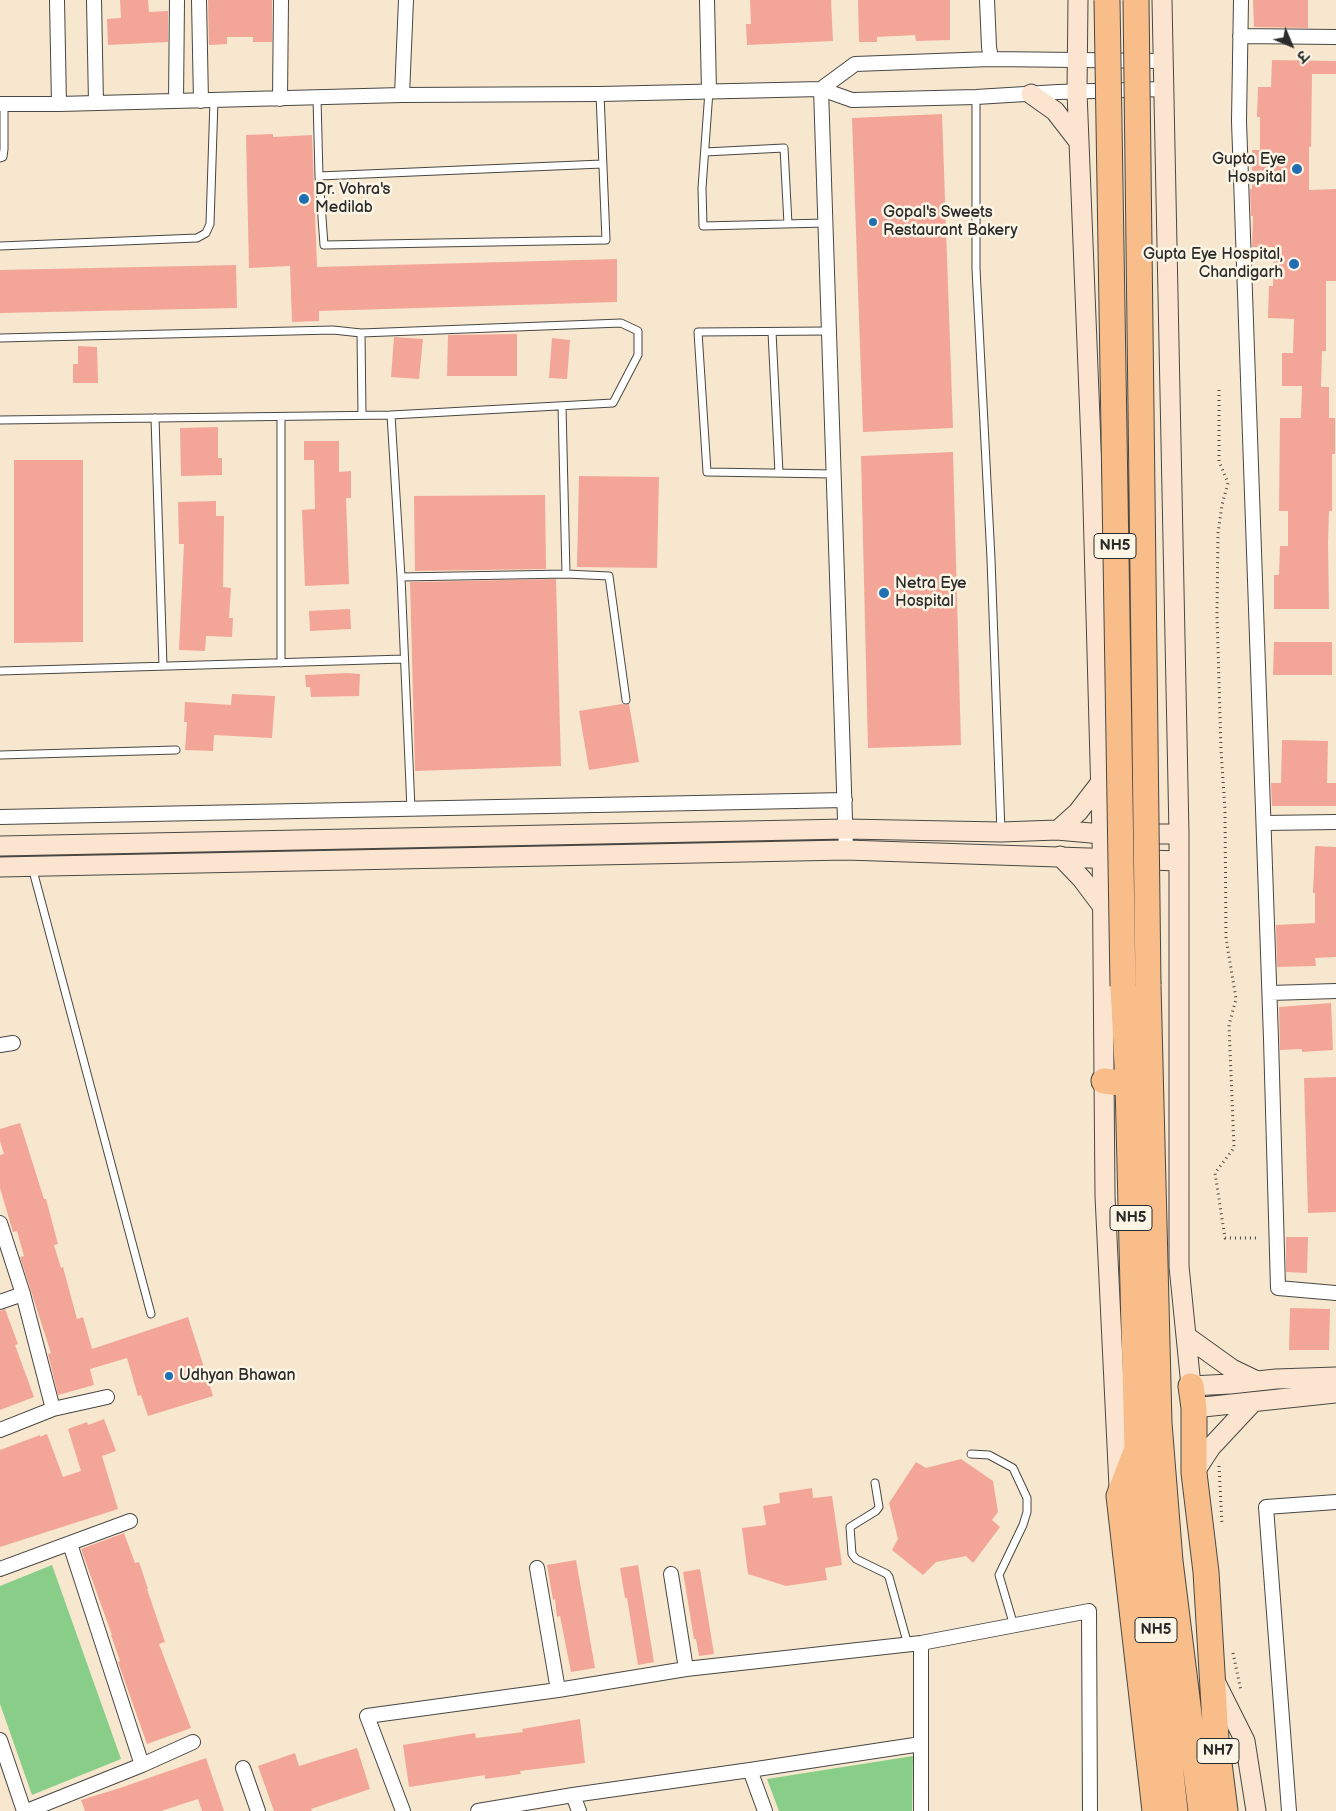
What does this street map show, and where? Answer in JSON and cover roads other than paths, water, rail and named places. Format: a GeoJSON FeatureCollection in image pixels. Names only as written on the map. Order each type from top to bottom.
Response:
{"type":"FeatureCollection","features":[{"type":"Feature","properties":{"kind":"highway","name":"NH5"},"geometry":{"type":"LineString","coordinates":[[1108,0],[1123,986],[1116,1083],[1137,1450],[1175,1811]]}},
{"type":"Feature","properties":{"kind":"highway","name":"NH5"},"geometry":{"type":"LineString","coordinates":[[1136,0],[1148,984],[1160,1423],[1170,1561],[1201,1811]]}},
{"type":"Feature","properties":{"kind":"highway"},"geometry":{"type":"LineString","coordinates":[[1187,1692],[1213,1683],[1206,1572],[1194,1473],[1193,1397]]}},
{"type":"Feature","properties":{"kind":"highway"},"geometry":{"type":"LineString","coordinates":[[1137,1450],[1120,1496],[1155,1811]]}},
{"type":"Feature","properties":{"kind":"highway","name":"NH7"},"geometry":{"type":"LineString","coordinates":[[1213,1683],[1216,1739],[1225,1811]]}},
{"type":"Feature","properties":{"kind":"street"},"geometry":{"type":"LineString","coordinates":[[57,0],[59,104]]}},
{"type":"Feature","properties":{"kind":"street"},"geometry":{"type":"LineString","coordinates":[[94,0],[96,103]]}},
{"type":"Feature","properties":{"kind":"street"},"geometry":{"type":"LineString","coordinates":[[176,0],[176,101]]}},
{"type":"Feature","properties":{"kind":"street"},"geometry":{"type":"LineString","coordinates":[[199,0],[208,100]]}},
{"type":"Feature","properties":{"kind":"street"},"geometry":{"type":"LineString","coordinates":[[280,99],[281,0]]}},
{"type":"Feature","properties":{"kind":"street"},"geometry":{"type":"LineString","coordinates":[[402,95],[406,0]]}},
{"type":"Feature","properties":{"kind":"street"},"geometry":{"type":"LineString","coordinates":[[707,0],[709,91]]}},
{"type":"Feature","properties":{"kind":"street"},"geometry":{"type":"LineString","coordinates":[[987,0],[991,59]]}},
{"type":"Feature","properties":{"kind":"street"},"geometry":{"type":"LineString","coordinates":[[1078,0],[1077,92],[1092,468],[1103,907],[1116,1083],[1105,1196],[1120,1496]]}},
{"type":"Feature","properties":{"kind":"street"},"geometry":{"type":"LineString","coordinates":[[1162,0],[1179,834],[1179,1266],[1193,1397]]}},
{"type":"Feature","properties":{"kind":"street"},"geometry":{"type":"LineString","coordinates":[[1241,0],[1239,121],[1270,994],[1278,1288],[1336,1293]]}},
{"type":"Feature","properties":{"kind":"street"},"geometry":{"type":"LineString","coordinates":[[1240,36],[1336,37]]}},
{"type":"Feature","properties":{"kind":"street"},"geometry":{"type":"LineString","coordinates":[[821,89],[854,64],[991,59],[1164,61]]}},
{"type":"Feature","properties":{"kind":"street"},"geometry":{"type":"LineString","coordinates":[[2,104],[402,95],[600,94],[821,89],[852,100],[1165,89]]}},
{"type":"Feature","properties":{"kind":"street"},"geometry":{"type":"LineString","coordinates":[[821,89],[846,850]]}},
{"type":"Feature","properties":{"kind":"street"},"geometry":{"type":"LineString","coordinates":[[1031,94],[1055,111],[1079,142]]}},
{"type":"Feature","properties":{"kind":"street"},"geometry":{"type":"LineString","coordinates":[[1058,830],[1078,812],[1101,782]]}},
{"type":"Feature","properties":{"kind":"street"},"geometry":{"type":"LineString","coordinates":[[0,817],[845,800]]}},
{"type":"Feature","properties":{"kind":"street"},"geometry":{"type":"LineString","coordinates":[[1264,823],[1336,822]]}},
{"type":"Feature","properties":{"kind":"street"},"geometry":{"type":"LineString","coordinates":[[0,846],[846,830],[1001,832],[1058,830],[1102,834],[1179,834]]}},
{"type":"Feature","properties":{"kind":"street"},"geometry":{"type":"LineString","coordinates":[[0,867],[846,850],[1179,861]]}},
{"type":"Feature","properties":{"kind":"street"},"geometry":{"type":"LineString","coordinates":[[1060,856],[1082,879],[1103,907]]}},
{"type":"Feature","properties":{"kind":"street"},"geometry":{"type":"LineString","coordinates":[[1270,994],[1336,991]]}},
{"type":"Feature","properties":{"kind":"street"},"geometry":{"type":"LineString","coordinates":[[0,1223],[23,1294],[53,1409]]}},
{"type":"Feature","properties":{"kind":"street"},"geometry":{"type":"LineString","coordinates":[[0,1302],[23,1294]]}},
{"type":"Feature","properties":{"kind":"street"},"geometry":{"type":"LineString","coordinates":[[1186,1336],[1232,1369],[1256,1381]]}},
{"type":"Feature","properties":{"kind":"street"},"geometry":{"type":"LineString","coordinates":[[1193,1397],[1256,1381],[1336,1377]]}},
{"type":"Feature","properties":{"kind":"street"},"geometry":{"type":"LineString","coordinates":[[1193,1397],[1253,1402],[1336,1393]]}},
{"type":"Feature","properties":{"kind":"street"},"geometry":{"type":"LineString","coordinates":[[0,1430],[53,1409],[107,1397]]}},
{"type":"Feature","properties":{"kind":"street"},"geometry":{"type":"LineString","coordinates":[[1194,1473],[1211,1447],[1253,1402]]}},
{"type":"Feature","properties":{"kind":"street"},"geometry":{"type":"LineString","coordinates":[[1289,1811],[1266,1507],[1336,1502]]}},
{"type":"Feature","properties":{"kind":"street"},"geometry":{"type":"LineString","coordinates":[[0,1569],[130,1522]]}},
{"type":"Feature","properties":{"kind":"street"},"geometry":{"type":"LineString","coordinates":[[70,1544],[142,1765]]}},
{"type":"Feature","properties":{"kind":"street"},"geometry":{"type":"LineString","coordinates":[[537,1568],[558,1690]]}},
{"type":"Feature","properties":{"kind":"street"},"geometry":{"type":"LineString","coordinates":[[671,1574],[686,1670]]}},
{"type":"Feature","properties":{"kind":"street"},"geometry":{"type":"LineString","coordinates":[[403,1811],[367,1716],[558,1690],[686,1670],[914,1644],[1089,1611],[1090,1811]]}},
{"type":"Feature","properties":{"kind":"street"},"geometry":{"type":"LineString","coordinates":[[914,1644],[921,1744],[920,1811]]}},
{"type":"Feature","properties":{"kind":"street"},"geometry":{"type":"LineString","coordinates":[[1213,1683],[1245,1741],[1256,1811]]}},
{"type":"Feature","properties":{"kind":"street"},"geometry":{"type":"LineString","coordinates":[[0,1740],[26,1811],[142,1765],[193,1742]]}},
{"type":"Feature","properties":{"kind":"street"},"geometry":{"type":"LineString","coordinates":[[478,1811],[573,1795],[921,1744]]}},
{"type":"Feature","properties":{"kind":"street"},"geometry":{"type":"LineString","coordinates":[[243,1768],[258,1811]]}},
{"type":"Feature","properties":{"kind":"street"},"geometry":{"type":"LineString","coordinates":[[750,1770],[765,1811]]}},
{"type":"Feature","properties":{"kind":"street"},"geometry":{"type":"LineString","coordinates":[[573,1795],[579,1811]]}},
{"type":"Feature","properties":{"kind":"lane"},"geometry":{"type":"LineString","coordinates":[[709,91],[702,188],[703,226],[825,223]]}},
{"type":"Feature","properties":{"kind":"lane"},"geometry":{"type":"LineString","coordinates":[[317,98],[319,176],[324,246],[606,240],[600,94]]}},
{"type":"Feature","properties":{"kind":"lane"},"geometry":{"type":"LineString","coordinates":[[976,97],[976,269],[987,464],[1001,832]]}},
{"type":"Feature","properties":{"kind":"lane"},"geometry":{"type":"LineString","coordinates":[[0,246],[197,238],[206,234],[210,224],[208,100]]}},
{"type":"Feature","properties":{"kind":"lane"},"geometry":{"type":"LineString","coordinates":[[0,158],[4,148],[2,104]]}},
{"type":"Feature","properties":{"kind":"lane"},"geometry":{"type":"LineString","coordinates":[[705,152],[784,148],[788,224]]}},
{"type":"Feature","properties":{"kind":"lane"},"geometry":{"type":"LineString","coordinates":[[319,176],[602,164]]}},
{"type":"Feature","properties":{"kind":"lane"},"geometry":{"type":"LineString","coordinates":[[0,338],[332,330],[361,333],[620,322],[638,331],[638,355],[612,403],[391,415],[0,420]]}},
{"type":"Feature","properties":{"kind":"lane"},"geometry":{"type":"LineString","coordinates":[[829,332],[698,332],[707,472],[834,474]]}},
{"type":"Feature","properties":{"kind":"lane"},"geometry":{"type":"LineString","coordinates":[[772,332],[779,473]]}},
{"type":"Feature","properties":{"kind":"lane"},"geometry":{"type":"LineString","coordinates":[[361,333],[362,415]]}},
{"type":"Feature","properties":{"kind":"lane"},"geometry":{"type":"LineString","coordinates":[[562,406],[566,574]]}},
{"type":"Feature","properties":{"kind":"lane"},"geometry":{"type":"LineString","coordinates":[[391,415],[401,577],[410,809]]}},
{"type":"Feature","properties":{"kind":"lane"},"geometry":{"type":"LineString","coordinates":[[281,417],[281,663]]}},
{"type":"Feature","properties":{"kind":"lane"},"geometry":{"type":"LineString","coordinates":[[155,418],[163,666]]}},
{"type":"Feature","properties":{"kind":"lane"},"geometry":{"type":"LineString","coordinates":[[401,577],[566,574],[608,576],[626,700]]}},
{"type":"Feature","properties":{"kind":"lane"},"geometry":{"type":"LineString","coordinates":[[0,671],[404,660]]}},
{"type":"Feature","properties":{"kind":"lane"},"geometry":{"type":"LineString","coordinates":[[0,755],[176,750]]}},
{"type":"Feature","properties":{"kind":"lane"},"geometry":{"type":"LineString","coordinates":[[32,867],[151,1314]]}},
{"type":"Feature","properties":{"kind":"lane"},"geometry":{"type":"LineString","coordinates":[[971,1454],[989,1455],[1013,1468],[1027,1498],[1027,1512],[1023,1525],[998,1576],[1014,1626]]}},
{"type":"Feature","properties":{"kind":"lane"},"geometry":{"type":"LineString","coordinates":[[875,1483],[879,1507],[876,1511],[850,1527],[852,1554],[856,1559],[887,1574],[914,1644]]}},
{"type":"Feature","properties":{"kind":"place","name":"Gupta Eye Hospital"},"geometry":{"type":"Point","coordinates":[1297,169]}},
{"type":"Feature","properties":{"kind":"place","name":"Dr. Vohra's Medilab"},"geometry":{"type":"Point","coordinates":[304,199]}},
{"type":"Feature","properties":{"kind":"place","name":"Gopal's Sweets Restaurant Bakery"},"geometry":{"type":"Point","coordinates":[873,222]}},
{"type":"Feature","properties":{"kind":"place","name":"Gupta Eye Hospital, Chandigarh"},"geometry":{"type":"Point","coordinates":[1294,264]}},
{"type":"Feature","properties":{"kind":"place","name":"Netra Eye Hospital"},"geometry":{"type":"Point","coordinates":[884,593]}},
{"type":"Feature","properties":{"kind":"place","name":"Udhyan Bhawan"},"geometry":{"type":"Point","coordinates":[169,1376]}}]}
